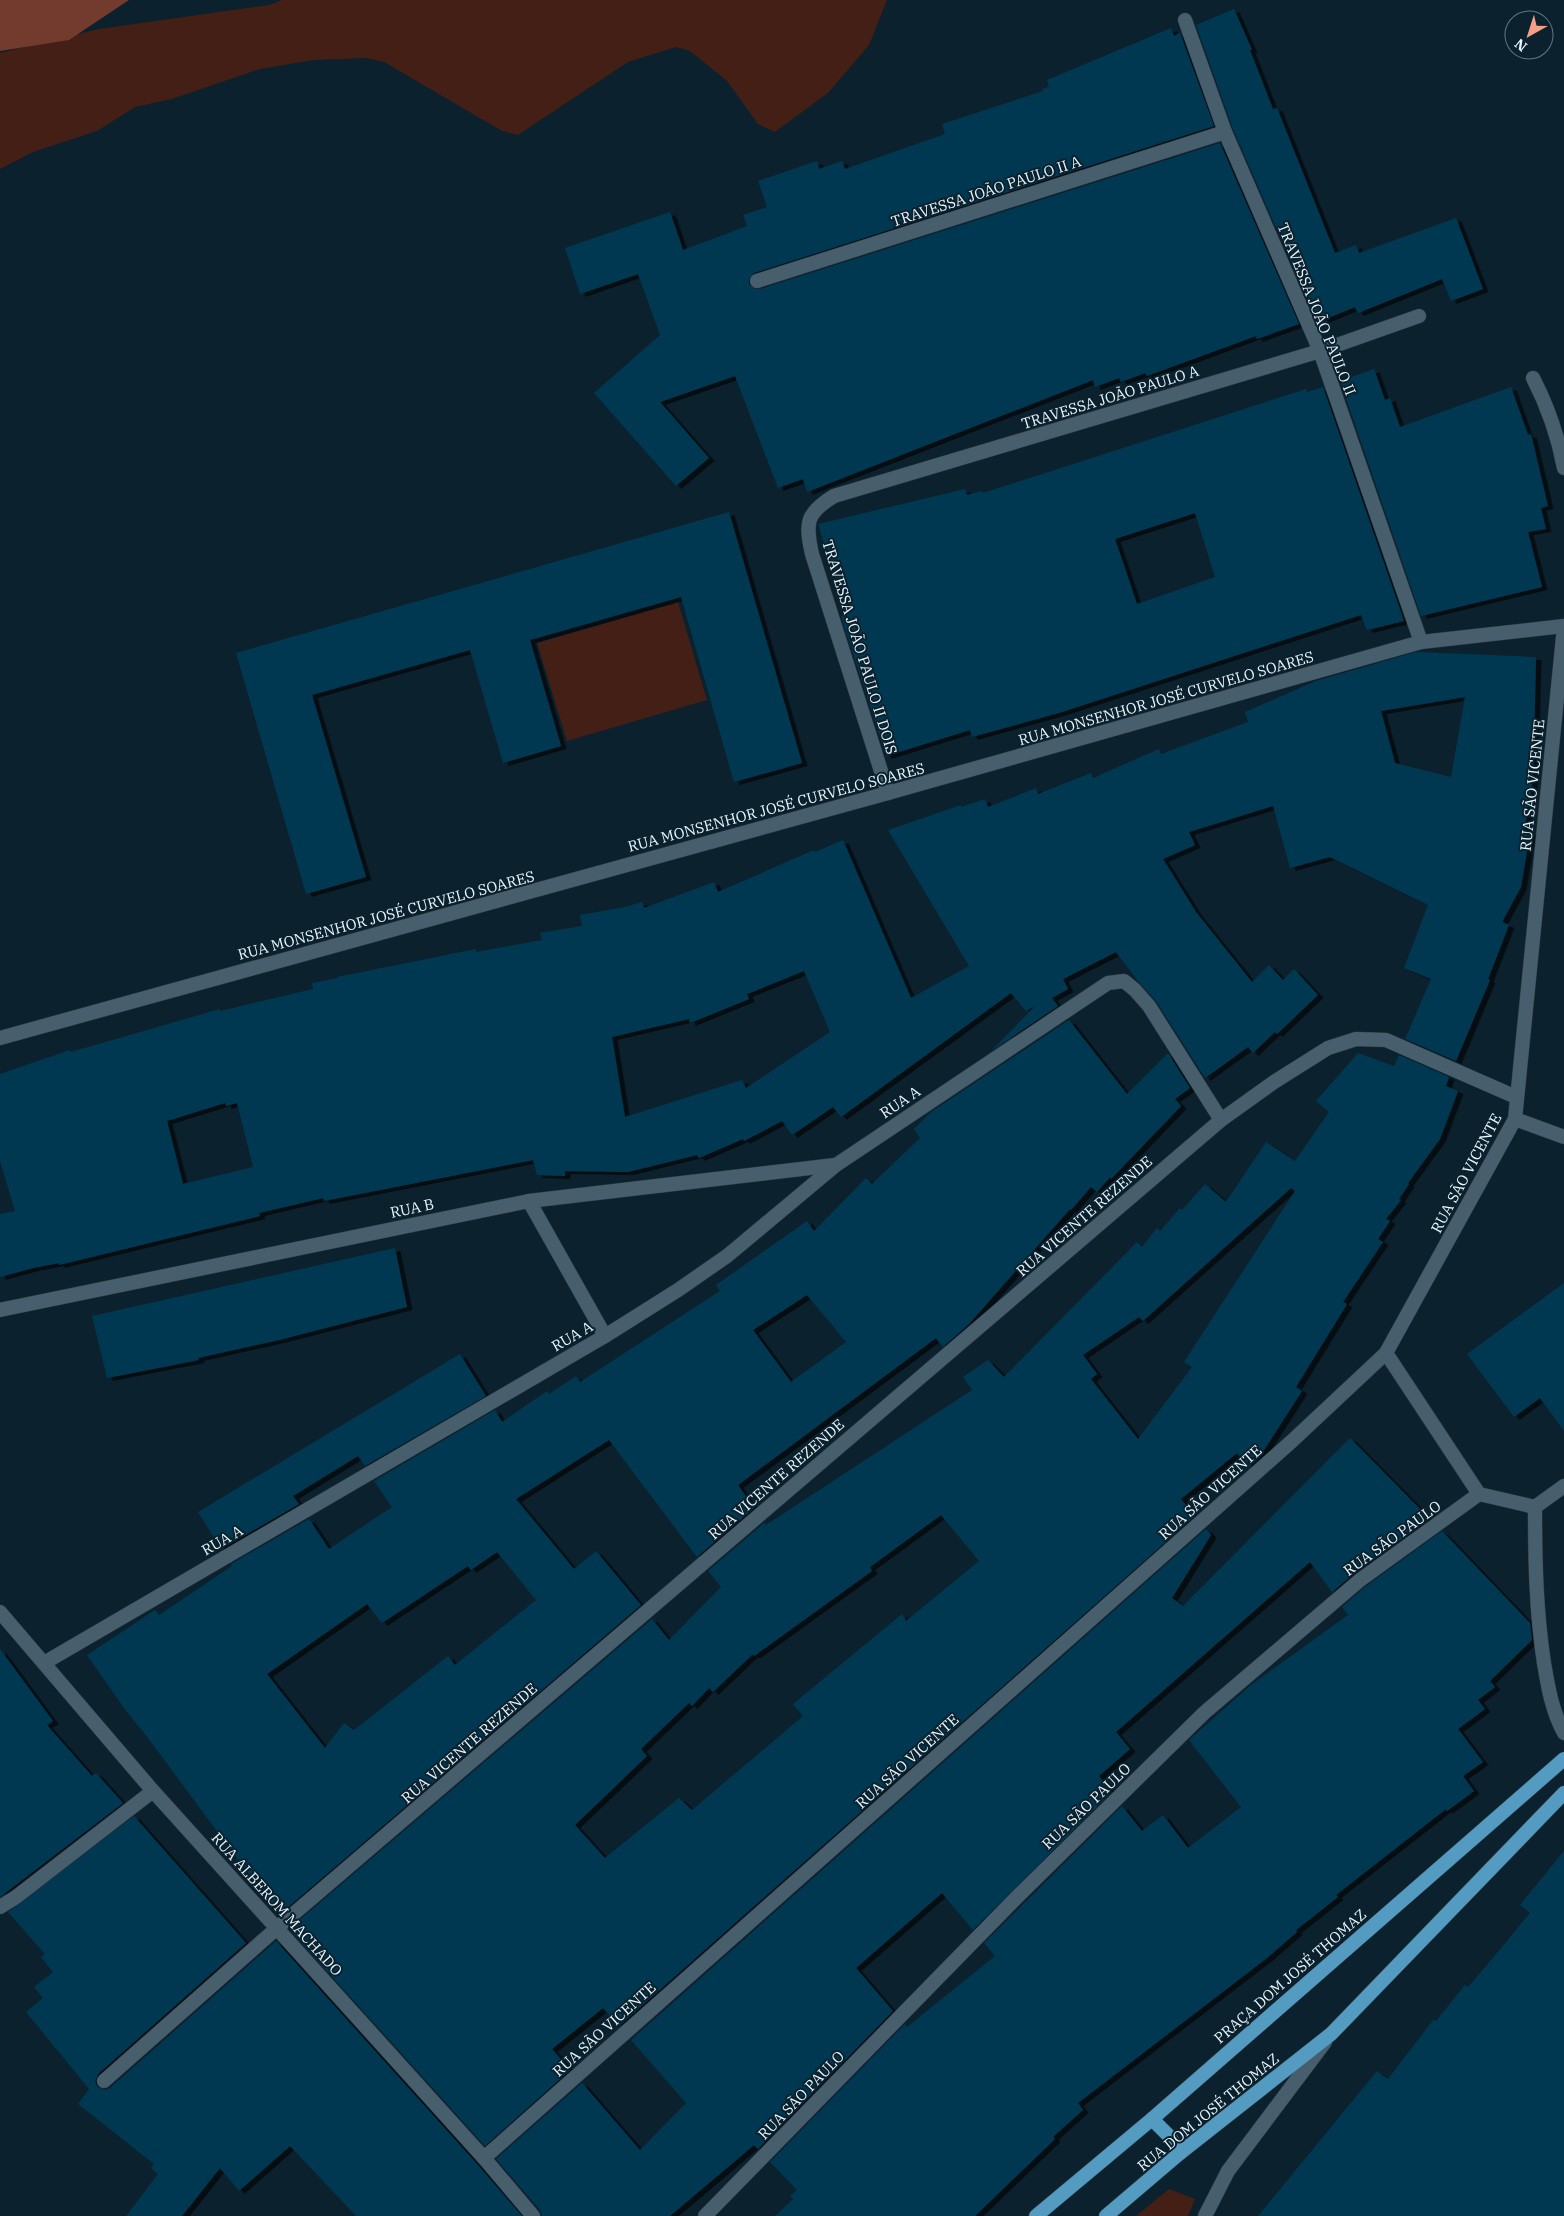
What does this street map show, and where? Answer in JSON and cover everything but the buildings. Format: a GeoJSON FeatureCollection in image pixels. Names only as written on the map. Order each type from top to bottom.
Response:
{"type":"FeatureCollection","features":[{"type":"Feature","properties":{"kind":"main road","name":"PRAÇA DOM JOSÉ THOMAZ"},"geometry":{"type":"LineString","coordinates":[[1036,2216],[1152,2119],[1564,1758]]}},
{"type":"Feature","properties":{"kind":"main road"},"geometry":{"type":"LineString","coordinates":[[1331,2034],[1564,1793]]}},
{"type":"Feature","properties":{"kind":"main road","name":"RUA DOM JOSÉ THOMAZ"},"geometry":{"type":"LineString","coordinates":[[1106,2216],[1180,2154],[1331,2034]]}},
{"type":"Feature","properties":{"kind":"main road"},"geometry":{"type":"LineString","coordinates":[[1152,2119],[1169,2136],[1180,2154]]}},
{"type":"Feature","properties":{"kind":"street","name":"TRAVESSA JOÃO PAULO II"},"geometry":{"type":"LineString","coordinates":[[1185,20],[1225,132],[1320,351],[1421,642]]}},
{"type":"Feature","properties":{"kind":"street","name":"TRAVESSA JOÃO PAULO II A"},"geometry":{"type":"LineString","coordinates":[[757,281],[1225,132]]}},
{"type":"Feature","properties":{"kind":"street","name":"TRAVESSA JOÃO PAULO A"},"geometry":{"type":"LineString","coordinates":[[813,512],[834,496],[1320,351],[1419,316]]}},
{"type":"Feature","properties":{"kind":"street"},"geometry":{"type":"LineString","coordinates":[[1533,378],[1548,407],[1564,468]]}},
{"type":"Feature","properties":{"kind":"street","name":"TRAVESSA JOÃO PAULO II DOIS"},"geometry":{"type":"LineString","coordinates":[[813,512],[808,521],[812,554],[888,793]]}},
{"type":"Feature","properties":{"kind":"street","name":"RUA MONSENHOR JOSÉ CURVELO SOARES"},"geometry":{"type":"LineString","coordinates":[[0,1038],[888,793],[1421,642],[1564,626]]}},
{"type":"Feature","properties":{"kind":"street","name":"RUA SÃO VICENTE"},"geometry":{"type":"LineString","coordinates":[[484,2158],[1292,1441],[1386,1353],[1515,1119],[1564,626]]}},
{"type":"Feature","properties":{"kind":"street","name":"RUA A"},"geometry":{"type":"LineString","coordinates":[[44,1663],[605,1336],[678,1290],[727,1256],[836,1165],[1108,983],[1124,981],[1149,1006],[1221,1120]]}},
{"type":"Feature","properties":{"kind":"street","name":"RUA VICENTE REZENDE"},"geometry":{"type":"LineString","coordinates":[[104,2081],[277,1928],[1221,1120],[1274,1082],[1328,1048],[1356,1039],[1386,1040],[1516,1097]]}},
{"type":"Feature","properties":{"kind":"street"},"geometry":{"type":"LineString","coordinates":[[1515,1119],[1564,1137]]}},
{"type":"Feature","properties":{"kind":"street","name":"RUA B"},"geometry":{"type":"LineString","coordinates":[[0,1310],[529,1201],[836,1165]]}},
{"type":"Feature","properties":{"kind":"street"},"geometry":{"type":"LineString","coordinates":[[529,1201],[605,1336]]}},
{"type":"Feature","properties":{"kind":"street"},"geometry":{"type":"LineString","coordinates":[[1386,1353],[1479,1494],[1536,1507],[1564,1486]]}},
{"type":"Feature","properties":{"kind":"street","name":"RUA SÃO PAULO"},"geometry":{"type":"LineString","coordinates":[[705,2216],[1019,1895],[1204,1713],[1360,1580],[1479,1494]]}},
{"type":"Feature","properties":{"kind":"street"},"geometry":{"type":"LineString","coordinates":[[1536,1507],[1535,1583],[1540,1633],[1553,1709],[1564,1732]]}},
{"type":"Feature","properties":{"kind":"street","name":"RUA ALBEROM MACHADO"},"geometry":{"type":"LineString","coordinates":[[0,1612],[153,1791],[484,2158],[533,2216]]}},
{"type":"Feature","properties":{"kind":"street"},"geometry":{"type":"LineString","coordinates":[[0,1907],[16,1897],[153,1791]]}},
{"type":"Feature","properties":{"kind":"street"},"geometry":{"type":"LineString","coordinates":[[1205,2216],[1228,2171],[1331,2034]]}},
{"type":"Feature","properties":{"kind":"shaded area"},"geometry":{"type":"Polygon","coordinates":[[[0,0],[129,0],[69,40],[0,51],[0,0]]]}},
{"type":"Feature","properties":{"kind":"shaded area"},"geometry":{"type":"Polygon","coordinates":[[[282,0],[887,0],[869,45],[828,93],[775,132],[758,124],[727,81],[690,51],[676,47],[628,62],[518,135],[502,131],[384,62],[366,58],[313,60],[260,69],[172,99],[135,107],[97,131],[33,152],[0,169],[0,53],[99,29],[269,5],[282,0]]]}},
{"type":"Feature","properties":{"kind":"shaded area"},"geometry":{"type":"Polygon","coordinates":[[[678,602],[707,700],[567,741],[537,643],[678,602]]]}},
{"type":"Feature","properties":{"kind":"shaded area"},"geometry":{"type":"Polygon","coordinates":[[[1169,2189],[1195,2199],[1188,2216],[1136,2216],[1169,2189]]]}}]}
